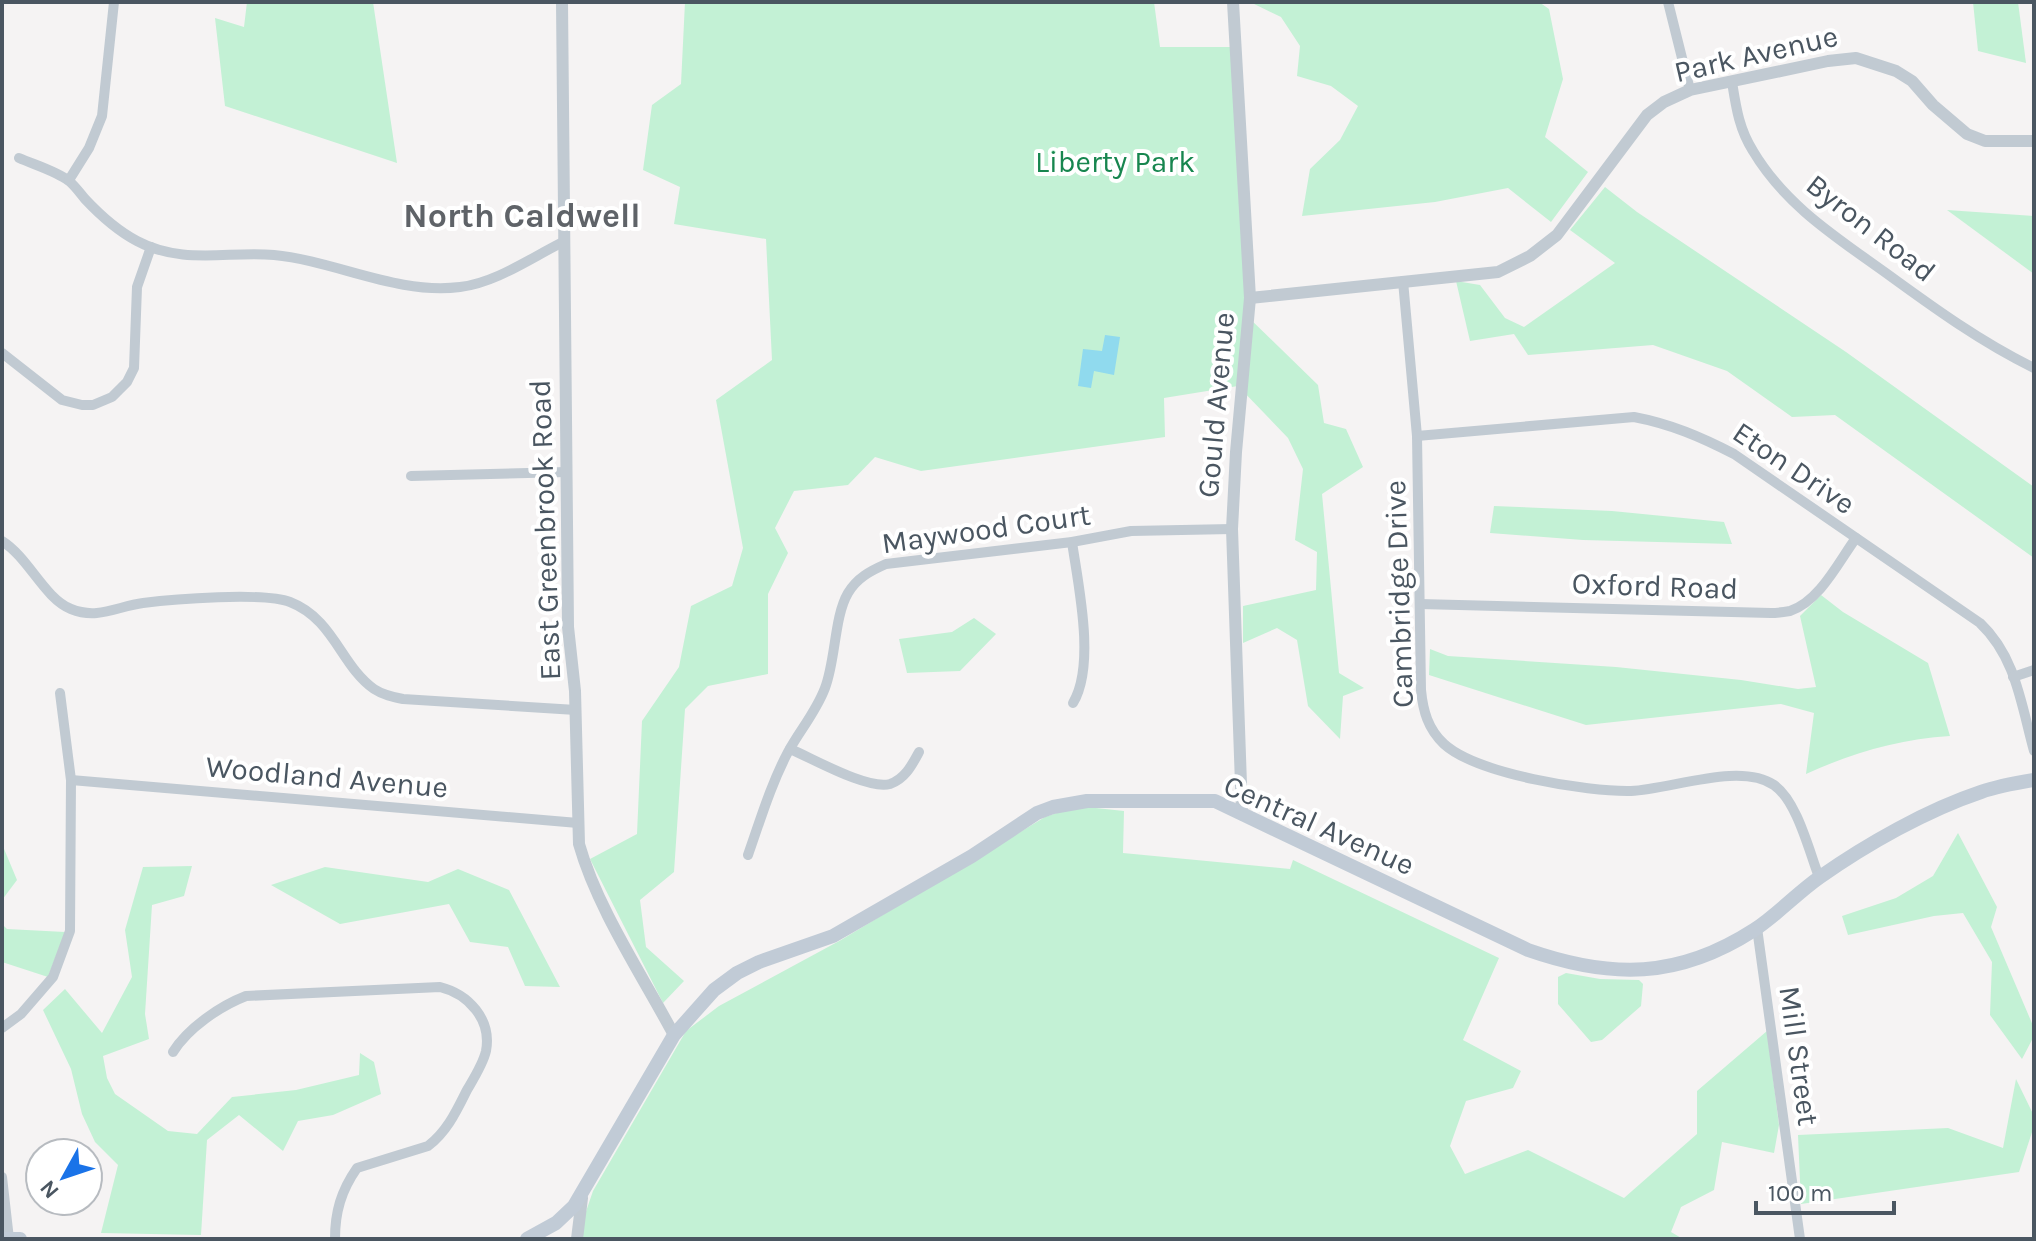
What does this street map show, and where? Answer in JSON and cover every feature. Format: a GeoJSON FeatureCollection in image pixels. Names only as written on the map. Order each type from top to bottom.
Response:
{"type":"FeatureCollection","features":[{"type":"Feature","properties":{"kind":"main road","name":"Central Avenue"},"geometry":{"type":"LineString","coordinates":[[527,1239],[565,1215],[582,1195],[674,1035],[702,1000],[737,973],[759,962],[833,936],[972,856],[1037,813],[1053,807],[1087,801],[1215,801],[1514,944],[1567,964],[1602,970],[1637,970],[1672,965],[1714,951],[1757,928],[1819,877],[1887,836],[1983,791],[2034,780]]}},
{"type":"Feature","properties":{"kind":"main road"},"geometry":{"type":"LineString","coordinates":[[2,1239],[20,1239]]}},
{"type":"Feature","properties":{"kind":"street"},"geometry":{"type":"LineString","coordinates":[[69,180],[89,148],[102,116],[114,2]]}},
{"type":"Feature","properties":{"kind":"street","name":"East Greenbrook Road"},"geometry":{"type":"LineString","coordinates":[[562,2],[568,627],[576,710],[579,844],[586,867],[674,1035]]}},
{"type":"Feature","properties":{"kind":"street","name":"Gould Avenue"},"geometry":{"type":"LineString","coordinates":[[1233,2],[1250,298],[1232,529],[1242,813]]}},
{"type":"Feature","properties":{"kind":"street"},"geometry":{"type":"LineString","coordinates":[[1668,2],[1690,90]]}},
{"type":"Feature","properties":{"kind":"street","name":"Park Avenue"},"geometry":{"type":"LineString","coordinates":[[1250,298],[1498,272],[1530,256],[1569,222],[1647,115],[1664,102],[1690,90],[1828,61],[1856,58],[1896,71],[1912,81],[1933,105],[1967,134],[1985,141],[2034,141]]}},
{"type":"Feature","properties":{"kind":"street","name":"Byron Road"},"geometry":{"type":"LineString","coordinates":[[1732,82],[1739,124],[1753,152],[1801,211],[1957,324],[1999,351],[2034,368]]}},
{"type":"Feature","properties":{"kind":"street"},"geometry":{"type":"LineString","coordinates":[[19,158],[69,180],[109,221],[137,241],[187,257],[272,255],[392,281],[441,288],[463,287],[487,280],[565,241]]}},
{"type":"Feature","properties":{"kind":"street"},"geometry":{"type":"LineString","coordinates":[[2,353],[62,400],[93,405],[112,397],[127,382],[134,368],[137,287],[142,265],[151,247]]}},
{"type":"Feature","properties":{"kind":"street","name":"Cambridge Drive"},"geometry":{"type":"LineString","coordinates":[[1403,281],[1417,436],[1422,707],[1430,727],[1462,756],[1515,774],[1563,785],[1632,791],[1738,774],[1762,779],[1778,789],[1792,809],[1819,877]]}},
{"type":"Feature","properties":{"kind":"street","name":"Eton Drive"},"geometry":{"type":"LineString","coordinates":[[1417,436],[1634,417],[1665,423],[1701,436],[1734,454],[1980,623],[1997,639],[2007,655],[2034,751]]}},
{"type":"Feature","properties":{"kind":"street"},"geometry":{"type":"LineString","coordinates":[[411,476],[567,472]]}},
{"type":"Feature","properties":{"kind":"street","name":"Maywood Court"},"geometry":{"type":"LineString","coordinates":[[748,855],[778,774],[825,689],[834,658],[840,613],[847,595],[868,572],[886,564],[1072,542],[1131,531],[1232,529]]}},
{"type":"Feature","properties":{"kind":"street","name":"Oxford Road"},"geometry":{"type":"LineString","coordinates":[[1420,604],[1781,612],[1792,610],[1808,600],[1856,538]]}},
{"type":"Feature","properties":{"kind":"street"},"geometry":{"type":"LineString","coordinates":[[2,541],[25,561],[60,603],[79,612],[106,613],[140,603],[275,597],[304,609],[317,619],[364,679],[387,696],[576,710]]}},
{"type":"Feature","properties":{"kind":"street"},"geometry":{"type":"LineString","coordinates":[[1072,542],[1084,626],[1082,683],[1073,703]]}},
{"type":"Feature","properties":{"kind":"street"},"geometry":{"type":"LineString","coordinates":[[2013,677],[2034,670]]}},
{"type":"Feature","properties":{"kind":"street"},"geometry":{"type":"LineString","coordinates":[[2,1028],[21,1014],[53,977],[70,931],[71,780],[60,693]]}},
{"type":"Feature","properties":{"kind":"street"},"geometry":{"type":"LineString","coordinates":[[790,749],[866,782],[888,784],[901,778],[919,752]]}},
{"type":"Feature","properties":{"kind":"street","name":"Woodland Avenue"},"geometry":{"type":"LineString","coordinates":[[71,780],[578,823]]}},
{"type":"Feature","properties":{"kind":"street","name":"Mill Street"},"geometry":{"type":"LineString","coordinates":[[1757,928],[1800,1239]]}},
{"type":"Feature","properties":{"kind":"street"},"geometry":{"type":"LineString","coordinates":[[173,1052],[181,1040],[232,1002],[246,996],[440,987],[472,1002],[484,1026],[486,1050],[458,1108],[437,1139],[428,1146],[357,1168],[340,1199],[335,1216],[335,1239]]}},
{"type":"Feature","properties":{"kind":"street"},"geometry":{"type":"LineString","coordinates":[[2,1177],[9,1239]]}},
{"type":"Feature","properties":{"kind":"street"},"geometry":{"type":"LineString","coordinates":[[577,1239],[582,1195]]}},
{"type":"Feature","properties":{"kind":"green space"},"geometry":{"type":"Polygon","coordinates":[[[247,2],[373,2],[397,163],[225,106],[215,18],[244,27],[247,2]]]}},
{"type":"Feature","properties":{"kind":"green space","name":"Liberty Park"},"geometry":{"type":"Polygon","coordinates":[[[685,2],[1154,2],[1160,47],[1236,47],[1246,315],[1318,385],[1324,423],[1346,429],[1363,467],[1322,494],[1339,673],[1364,688],[1343,696],[1340,739],[1308,706],[1297,640],[1277,628],[1243,643],[1243,606],[1316,590],[1317,552],[1295,540],[1303,469],[1288,438],[1238,386],[1164,398],[1165,437],[921,471],[875,457],[848,485],[794,491],[775,528],[788,553],[768,594],[768,674],[708,686],[685,709],[674,872],[640,900],[646,947],[684,981],[663,1003],[590,859],[637,834],[642,721],[679,667],[691,606],[732,586],[743,548],[716,400],[772,360],[766,239],[674,224],[680,187],[643,170],[652,105],[681,84],[685,2]]]}},
{"type":"Feature","properties":{"kind":"green space"},"geometry":{"type":"Polygon","coordinates":[[[1250,2],[1539,2],[1549,9],[1563,79],[1545,137],[1588,172],[1551,222],[1508,188],[1435,202],[1302,216],[1310,169],[1340,140],[1358,106],[1331,86],[1297,76],[1300,46],[1281,17],[1250,2]]]}},
{"type":"Feature","properties":{"kind":"green space"},"geometry":{"type":"Polygon","coordinates":[[[1973,2],[2018,2],[2026,63],[1978,51],[1973,2]]]}},
{"type":"Feature","properties":{"kind":"green space"},"geometry":{"type":"Polygon","coordinates":[[[1605,187],[1637,212],[1846,352],[2034,487],[2034,558],[1835,415],[1792,417],[1727,371],[1653,345],[1528,355],[1514,334],[1470,341],[1456,281],[1480,285],[1505,318],[1524,327],[1615,263],[1570,230],[1605,187]]]}},
{"type":"Feature","properties":{"kind":"green space"},"geometry":{"type":"Polygon","coordinates":[[[1947,210],[2034,216],[2034,274],[1947,210]]]}},
{"type":"Feature","properties":{"kind":"green space"},"geometry":{"type":"Polygon","coordinates":[[[1494,506],[1612,511],[1724,522],[1732,544],[1583,540],[1490,533],[1494,506]]]}},
{"type":"Feature","properties":{"kind":"green space"},"geometry":{"type":"Polygon","coordinates":[[[1821,595],[1843,612],[1928,663],[1950,736],[1876,748],[1806,774],[1814,713],[1781,704],[1586,725],[1429,675],[1430,649],[1448,656],[1616,667],[1798,689],[1816,687],[1800,616],[1821,595]]]}},
{"type":"Feature","properties":{"kind":"green space"},"geometry":{"type":"Polygon","coordinates":[[[974,618],[996,634],[960,671],[907,673],[899,639],[952,632],[974,618]]]}},
{"type":"Feature","properties":{"kind":"green space"},"geometry":{"type":"Polygon","coordinates":[[[1077,806],[1124,811],[1123,853],[1290,869],[1293,860],[1499,958],[1463,1040],[1521,1071],[1513,1088],[1466,1101],[1450,1146],[1465,1174],[1528,1150],[1624,1198],[1697,1134],[1697,1091],[1767,1031],[1779,1125],[1774,1153],[1722,1142],[1714,1190],[1681,1207],[1671,1232],[1683,1239],[584,1239],[580,1229],[593,1191],[686,1031],[719,1006],[841,940],[1045,817],[1077,806]]]}},
{"type":"Feature","properties":{"kind":"green space"},"geometry":{"type":"Polygon","coordinates":[[[1958,833],[1997,907],[1991,927],[2034,1028],[2034,1036],[2022,1059],[1990,1015],[1992,962],[1963,913],[1934,916],[1848,935],[1842,916],[1896,898],[1933,876],[1958,833]]]}},
{"type":"Feature","properties":{"kind":"green space"},"geometry":{"type":"Polygon","coordinates":[[[2,844],[17,880],[2,900],[2,844]]]}},
{"type":"Feature","properties":{"kind":"green space"},"geometry":{"type":"Polygon","coordinates":[[[192,866],[184,896],[152,905],[145,1014],[149,1039],[103,1056],[107,1078],[115,1094],[168,1131],[197,1134],[232,1097],[296,1090],[359,1075],[360,1053],[374,1062],[381,1094],[333,1115],[298,1121],[283,1151],[239,1115],[207,1140],[201,1235],[101,1233],[118,1165],[104,1151],[104,1137],[93,1137],[82,1114],[71,1069],[43,1010],[65,989],[102,1033],[132,977],[125,930],[143,867],[192,866]]]}},
{"type":"Feature","properties":{"kind":"green space"},"geometry":{"type":"Polygon","coordinates":[[[325,867],[428,882],[458,869],[509,890],[560,987],[525,986],[508,947],[470,942],[449,904],[340,924],[271,885],[325,867]]]}},
{"type":"Feature","properties":{"kind":"green space"},"geometry":{"type":"Polygon","coordinates":[[[2,924],[7,929],[65,932],[48,977],[2,962],[2,924]]]}},
{"type":"Feature","properties":{"kind":"green space"},"geometry":{"type":"Polygon","coordinates":[[[1566,973],[1600,979],[1639,980],[1643,984],[1641,1006],[1602,1040],[1591,1042],[1558,1004],[1558,977],[1566,973]]]}},
{"type":"Feature","properties":{"kind":"green space"},"geometry":{"type":"Polygon","coordinates":[[[2016,1079],[2034,1116],[2034,1126],[2019,1172],[1801,1204],[1798,1135],[1948,1128],[2003,1148],[2016,1079]]]}},
{"type":"Feature","properties":{"kind":"water"},"geometry":{"type":"Polygon","coordinates":[[[1105,335],[1120,337],[1114,375],[1094,371],[1091,388],[1078,386],[1083,349],[1102,351],[1105,335]]]}},
{"type":"Feature","properties":{"kind":"district","name":"North Caldwell"},"geometry":{"type":"Point","coordinates":[522,216]}}]}
